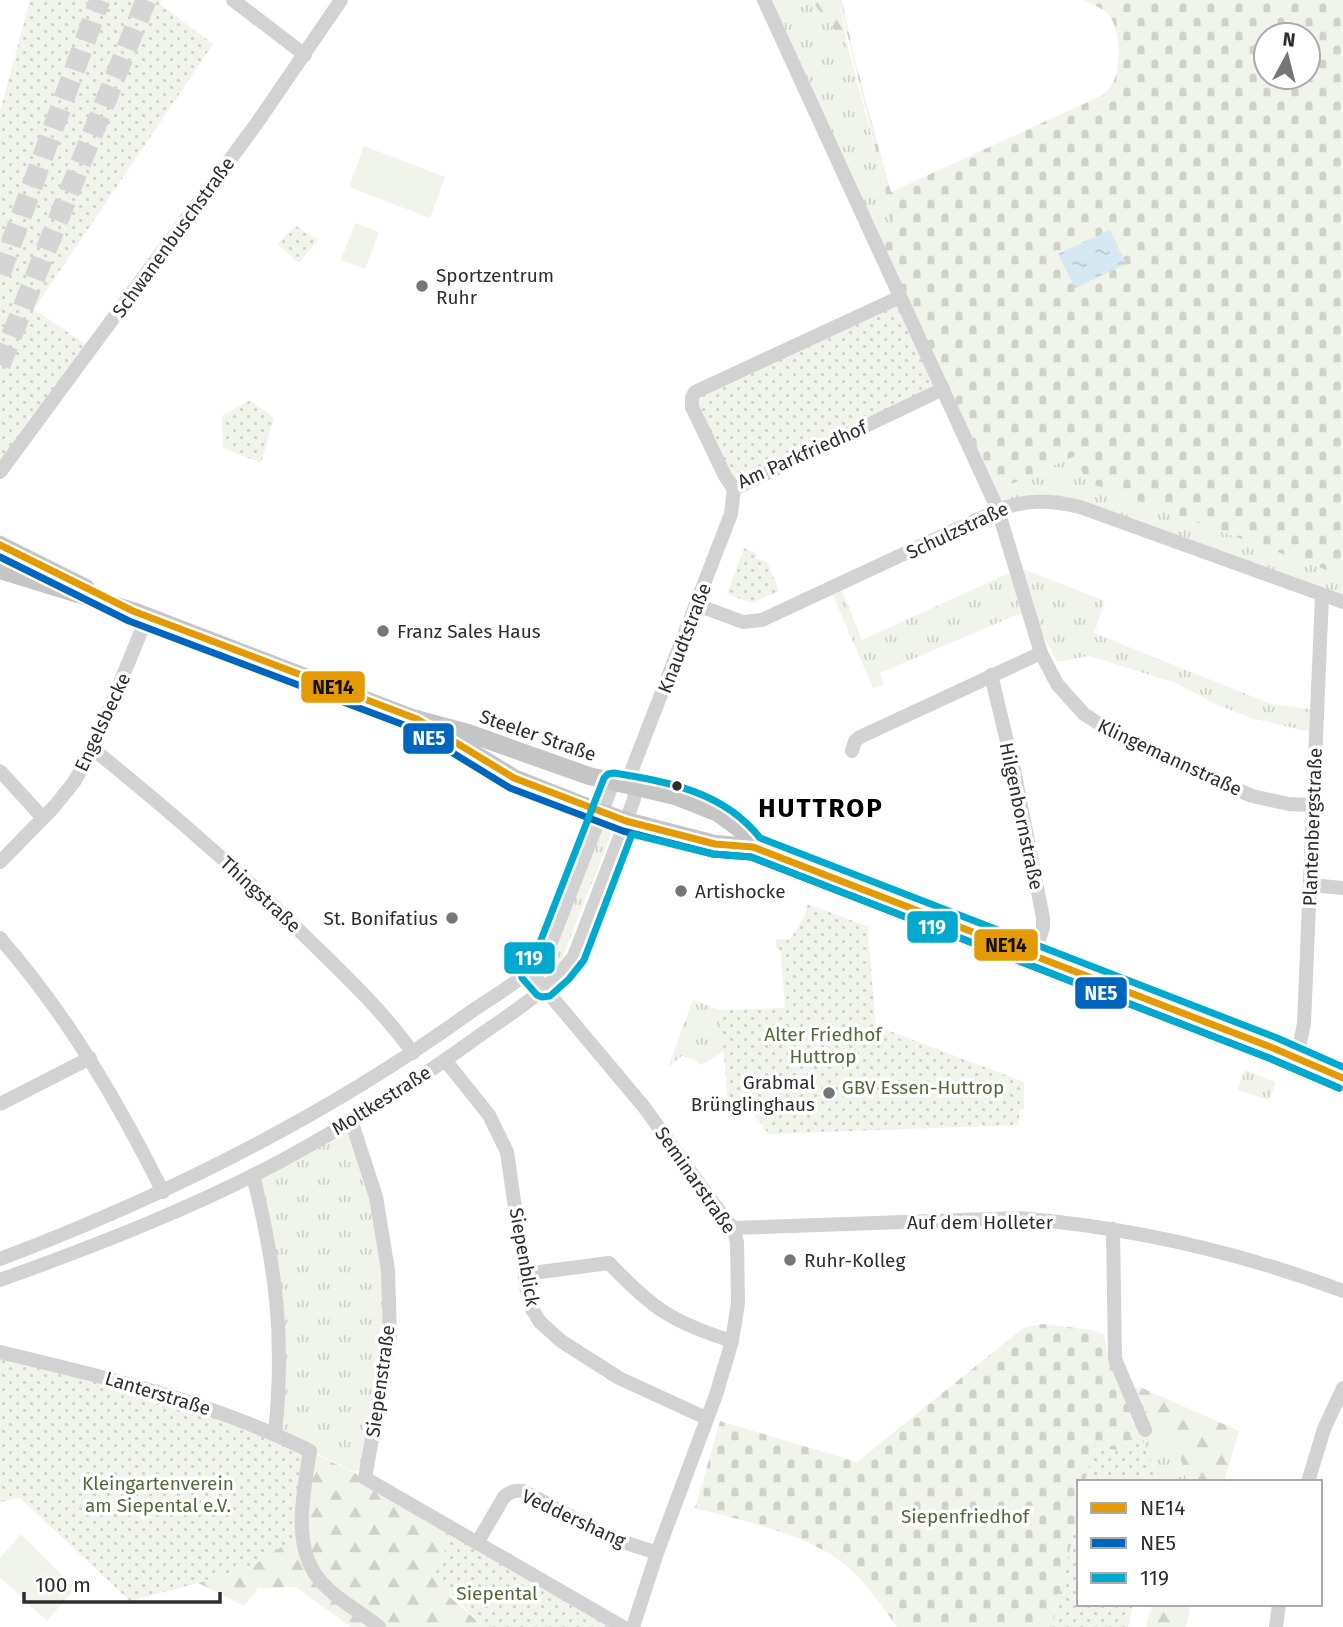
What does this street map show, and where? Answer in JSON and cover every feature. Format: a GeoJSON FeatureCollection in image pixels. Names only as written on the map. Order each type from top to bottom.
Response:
{"type":"FeatureCollection","features":[{"type":"Feature","properties":{"kind":"main road","name":"Steeler Straße"},"geometry":{"type":"LineString","coordinates":[[0,545],[140,614]]}},
{"type":"Feature","properties":{"kind":"main road","name":"Steeler Straße"},"geometry":{"type":"LineString","coordinates":[[0,570],[140,614],[416,719],[468,733],[625,785],[675,796],[718,813],[744,832],[753,847]]}},
{"type":"Feature","properties":{"kind":"main road","name":"Steeler Straße"},"geometry":{"type":"LineString","coordinates":[[416,719],[514,778],[600,812],[715,844],[753,847],[1343,1078]]}},
{"type":"Feature","properties":{"kind":"street"},"geometry":{"type":"LineString","coordinates":[[233,0],[305,55]]}},
{"type":"Feature","properties":{"kind":"street","name":"Schwanenbuschstraße"},"geometry":{"type":"LineString","coordinates":[[0,472],[305,55],[341,0]]}},
{"type":"Feature","properties":{"kind":"street"},"geometry":{"type":"LineString","coordinates":[[764,0],[998,510]]}},
{"type":"Feature","properties":{"kind":"street","name":"Am Parkfriedhof"},"geometry":{"type":"LineString","coordinates":[[900,297],[695,392],[692,407],[734,489],[943,389]]}},
{"type":"Feature","properties":{"kind":"street","name":"Knaudtstraße"},"geometry":{"type":"LineString","coordinates":[[625,785],[731,514],[734,489]]}},
{"type":"Feature","properties":{"kind":"street","name":"Schulzstraße"},"geometry":{"type":"LineString","coordinates":[[697,606],[743,622],[762,620],[998,510],[1015,503],[1032,501],[1073,505],[1343,602]]}},
{"type":"Feature","properties":{"kind":"street","name":"Klingemannstraße"},"geometry":{"type":"LineString","coordinates":[[998,510],[1041,653],[1057,684],[1076,706],[1098,725],[1124,740],[1252,796],[1289,804],[1313,805]]}},
{"type":"Feature","properties":{"kind":"street","name":"Plantenbergstraße"},"geometry":{"type":"LineString","coordinates":[[1297,1058],[1304,1023],[1322,595]]}},
{"type":"Feature","properties":{"kind":"street","name":"Engelsbecke"},"geometry":{"type":"LineString","coordinates":[[0,862],[54,807],[74,782],[93,749],[140,614]]}},
{"type":"Feature","properties":{"kind":"street"},"geometry":{"type":"LineString","coordinates":[[852,751],[855,741],[860,737],[1041,653]]}},
{"type":"Feature","properties":{"kind":"street","name":"Hilgenbornstraße"},"geometry":{"type":"LineString","coordinates":[[992,675],[1043,918],[1043,928],[1033,956]]}},
{"type":"Feature","properties":{"kind":"street","name":"Thingstraße"},"geometry":{"type":"LineString","coordinates":[[93,749],[199,837],[272,903],[343,974],[414,1053]]}},
{"type":"Feature","properties":{"kind":"street"},"geometry":{"type":"LineString","coordinates":[[0,771],[43,818]]}},
{"type":"Feature","properties":{"kind":"street","name":"Moltkestraße"},"geometry":{"type":"LineString","coordinates":[[0,1259],[163,1192],[287,1128],[414,1053],[530,971],[548,950],[600,812],[625,785],[634,799],[574,956],[561,973],[544,988],[445,1060],[351,1120],[253,1175],[89,1248],[0,1280]]}},
{"type":"Feature","properties":{"kind":"street"},"geometry":{"type":"LineString","coordinates":[[1310,885],[1343,888]]}},
{"type":"Feature","properties":{"kind":"street"},"geometry":{"type":"LineString","coordinates":[[0,938],[44,991],[90,1058],[128,1122],[163,1192]]}},
{"type":"Feature","properties":{"kind":"street","name":"Seminarstraße"},"geometry":{"type":"LineString","coordinates":[[530,971],[636,1096],[733,1228],[737,1242],[738,1303],[732,1341],[716,1395],[657,1553],[633,1627]]}},
{"type":"Feature","properties":{"kind":"street"},"geometry":{"type":"LineString","coordinates":[[0,1104],[90,1058]]}},
{"type":"Feature","properties":{"kind":"street","name":"Siepenblick"},"geometry":{"type":"LineString","coordinates":[[445,1060],[489,1115],[506,1152],[529,1300],[536,1316],[561,1341],[619,1378],[706,1418]]}},
{"type":"Feature","properties":{"kind":"street","name":"Siepenstraße"},"geometry":{"type":"LineString","coordinates":[[351,1120],[376,1197],[388,1270],[390,1337],[365,1478],[477,1544]]}},
{"type":"Feature","properties":{"kind":"street"},"geometry":{"type":"LineString","coordinates":[[253,1175],[268,1236],[279,1322],[280,1388],[275,1433]]}},
{"type":"Feature","properties":{"kind":"street","name":"Auf dem Holleter"},"geometry":{"type":"LineString","coordinates":[[733,1228],[1018,1218],[1063,1222],[1135,1233],[1219,1252],[1343,1292]]}},
{"type":"Feature","properties":{"kind":"street"},"geometry":{"type":"LineString","coordinates":[[1113,1229],[1115,1359],[1145,1430]]}},
{"type":"Feature","properties":{"kind":"street"},"geometry":{"type":"LineString","coordinates":[[525,1274],[609,1262],[657,1309],[697,1330],[732,1341]]}},
{"type":"Feature","properties":{"kind":"street","name":"Lanterstraße"},"geometry":{"type":"LineString","coordinates":[[0,1352],[153,1390],[275,1433],[310,1451],[302,1509],[305,1545],[311,1564],[325,1585],[379,1627]]}},
{"type":"Feature","properties":{"kind":"street"},"geometry":{"type":"LineString","coordinates":[[1309,1480],[1324,1429],[1343,1388]]}},
{"type":"Feature","properties":{"kind":"street","name":"Veddershang"},"geometry":{"type":"LineString","coordinates":[[477,1544],[504,1497],[516,1490],[611,1538],[657,1553]]}},
{"type":"Feature","properties":{"kind":"street"},"geometry":{"type":"LineString","coordinates":[[477,1544],[624,1627]]}},
{"type":"Feature","properties":{"kind":"street"},"geometry":{"type":"LineString","coordinates":[[1276,1627],[1279,1606]]}},
{"type":"Feature","properties":{"kind":"green space"},"geometry":{"type":"Polygon","coordinates":[[[30,0],[162,0],[160,4],[213,44],[34,309],[91,348],[0,469],[0,112],[30,0]]]}},
{"type":"Feature","properties":{"kind":"green space"},"geometry":{"type":"Polygon","coordinates":[[[766,0],[811,0],[848,47],[883,180],[892,228],[875,239],[766,0]]]}},
{"type":"Feature","properties":{"kind":"green space"},"geometry":{"type":"Polygon","coordinates":[[[811,0],[839,0],[848,47],[811,0]]]}},
{"type":"Feature","properties":{"kind":"green space"},"geometry":{"type":"Polygon","coordinates":[[[839,0],[842,0],[854,56],[891,192],[1101,96],[1109,89],[1115,78],[1119,59],[1116,28],[1108,14],[1084,0],[1343,0],[1343,576],[1087,482],[1075,456],[991,493],[875,239],[892,228],[883,180],[839,0]]]}},
{"type":"Feature","properties":{"kind":"green space"},"geometry":{"type":"Polygon","coordinates":[[[364,146],[445,177],[430,218],[349,187],[364,146]]]}},
{"type":"Feature","properties":{"kind":"green space"},"geometry":{"type":"Polygon","coordinates":[[[355,223],[379,232],[365,269],[341,260],[355,223]]]}},
{"type":"Feature","properties":{"kind":"green space"},"geometry":{"type":"Polygon","coordinates":[[[296,226],[318,240],[299,263],[277,244],[296,226]]]}},
{"type":"Feature","properties":{"kind":"green space"},"geometry":{"type":"Polygon","coordinates":[[[899,298],[942,389],[734,488],[693,405],[696,393],[899,298]]]}},
{"type":"Feature","properties":{"kind":"green space"},"geometry":{"type":"Polygon","coordinates":[[[250,400],[274,418],[261,463],[223,448],[222,416],[250,400]]]}},
{"type":"Feature","properties":{"kind":"green space"},"geometry":{"type":"Polygon","coordinates":[[[1076,455],[1087,482],[1343,576],[1343,602],[1079,505],[998,508],[991,493],[1076,455]]]}},
{"type":"Feature","properties":{"kind":"green space"},"geometry":{"type":"Polygon","coordinates":[[[744,548],[757,553],[756,558],[767,562],[779,591],[752,603],[727,594],[744,548]]]}},
{"type":"Feature","properties":{"kind":"green space"},"geometry":{"type":"Polygon","coordinates":[[[1020,568],[1105,601],[1094,633],[1271,704],[1315,710],[1314,733],[1251,718],[1213,703],[1176,683],[1089,656],[1057,662],[1034,619],[1021,613],[880,673],[884,685],[873,688],[832,593],[841,588],[862,640],[1020,568]]]}},
{"type":"Feature","properties":{"kind":"green space"},"geometry":{"type":"Polygon","coordinates":[[[602,821],[615,825],[560,964],[550,961],[597,830],[602,821]]]}},
{"type":"Feature","properties":{"kind":"green space"},"geometry":{"type":"Polygon","coordinates":[[[808,904],[869,927],[876,1026],[1024,1082],[1024,1109],[1019,1110],[1019,1125],[769,1134],[744,1102],[728,1102],[720,1010],[785,1008],[781,952],[776,947],[776,939],[790,939],[804,917],[808,904]]]}},
{"type":"Feature","properties":{"kind":"green space"},"geometry":{"type":"Polygon","coordinates":[[[693,1000],[720,1010],[724,1051],[701,1065],[682,1056],[668,1067],[693,1000]]]}},
{"type":"Feature","properties":{"kind":"green space"},"geometry":{"type":"Polygon","coordinates":[[[1245,1070],[1276,1082],[1269,1100],[1237,1090],[1245,1070]]]}},
{"type":"Feature","properties":{"kind":"green space"},"geometry":{"type":"Polygon","coordinates":[[[348,1123],[370,1197],[383,1272],[384,1337],[361,1469],[354,1472],[276,1433],[281,1335],[253,1175],[348,1123]]]}},
{"type":"Feature","properties":{"kind":"green space","name":"Siepenfriedhof"},"geometry":{"type":"Polygon","coordinates":[[[1043,1324],[1104,1334],[1109,1363],[1127,1399],[1134,1434],[1121,1451],[1094,1446],[1086,1480],[1077,1480],[1077,1519],[1052,1627],[897,1627],[855,1574],[823,1550],[777,1530],[695,1508],[720,1421],[857,1462],[1023,1328],[1043,1324]]]}},
{"type":"Feature","properties":{"kind":"green space","name":"Kleingartenverein am Siepental e.V."},"geometry":{"type":"Polygon","coordinates":[[[0,1355],[111,1379],[309,1451],[303,1527],[290,1541],[253,1566],[130,1601],[20,1498],[0,1502],[0,1355]]]}},
{"type":"Feature","properties":{"kind":"green space"},"geometry":{"type":"Polygon","coordinates":[[[1140,1387],[1239,1431],[1225,1480],[1186,1480],[1178,1449],[1169,1445],[1132,1389],[1140,1387]]]}},
{"type":"Feature","properties":{"kind":"green space"},"geometry":{"type":"Polygon","coordinates":[[[1132,1389],[1178,1449],[1186,1480],[1156,1480],[1154,1466],[1139,1435],[1134,1434],[1127,1399],[1132,1389]]]}},
{"type":"Feature","properties":{"kind":"green space"},"geometry":{"type":"Polygon","coordinates":[[[1134,1434],[1139,1435],[1154,1466],[1156,1480],[1086,1480],[1094,1446],[1121,1451],[1134,1434]]]}},
{"type":"Feature","properties":{"kind":"green space"},"geometry":{"type":"Polygon","coordinates":[[[311,1452],[367,1479],[454,1532],[450,1597],[484,1627],[351,1627],[296,1587],[258,1588],[244,1606],[198,1583],[253,1566],[311,1452]]]}},
{"type":"Feature","properties":{"kind":"green space"},"geometry":{"type":"Polygon","coordinates":[[[1077,1519],[1077,1606],[1133,1606],[1128,1627],[1052,1627],[1077,1519]]]}},
{"type":"Feature","properties":{"kind":"green space","name":"Siepental"},"geometry":{"type":"Polygon","coordinates":[[[454,1532],[622,1627],[484,1627],[432,1577],[454,1532]]]}},
{"type":"Feature","properties":{"kind":"green space"},"geometry":{"type":"Polygon","coordinates":[[[21,1534],[75,1588],[47,1621],[0,1577],[0,1558],[21,1534]]]}},
{"type":"Feature","properties":{"kind":"green space"},"geometry":{"type":"Polygon","coordinates":[[[1151,1606],[1191,1606],[1186,1627],[1146,1627],[1151,1606]]]}},
{"type":"Feature","properties":{"kind":"water"},"geometry":{"type":"Polygon","coordinates":[[[1110,230],[1126,264],[1075,288],[1058,254],[1110,230]]]}},
{"type":"Feature","properties":{"kind":"tunnel"},"geometry":{"type":"LineString","coordinates":[[0,274],[100,0]]}},
{"type":"Feature","properties":{"kind":"tunnel"},"geometry":{"type":"LineString","coordinates":[[0,365],[146,0]]}},
{"type":"Feature","properties":{"kind":"transit line","name":"NE14"},"geometry":{"type":"LineString","coordinates":[[0,545],[133,611],[417,719],[514,778],[626,821],[715,844],[753,847],[1273,1048],[1343,1078]]}},
{"type":"Feature","properties":{"kind":"transit line","name":"NE5"},"geometry":{"type":"LineString","coordinates":[[0,557],[129,621],[412,728],[510,788],[623,831],[713,854],[751,857],[1269,1058],[1339,1088]]}},
{"type":"Feature","properties":{"kind":"transit line","name":"119"},"geometry":{"type":"LineString","coordinates":[[1339,1088],[1269,1058],[751,857],[713,854],[632,834],[584,960],[569,979],[550,996],[542,997],[522,978],[520,970],[539,945],[604,778],[614,773],[655,780],[694,792],[730,810],[746,822],[760,838],[1277,1038],[1343,1067]]}},
{"type":"Feature","properties":{"kind":"place","name":"Sportzentrum Ruhr"},"geometry":{"type":"Point","coordinates":[422,286]}},
{"type":"Feature","properties":{"kind":"place","name":"Franz Sales Haus"},"geometry":{"type":"Point","coordinates":[383,631]}},
{"type":"Feature","properties":{"kind":"place","name":"Artishocke"},"geometry":{"type":"Point","coordinates":[681,891]}},
{"type":"Feature","properties":{"kind":"place","name":"St. Bonifatius"},"geometry":{"type":"Point","coordinates":[452,918]}},
{"type":"Feature","properties":{"kind":"place","name":"Grabmal Brünglinghaus"},"geometry":{"type":"Point","coordinates":[829,1093]}},
{"type":"Feature","properties":{"kind":"place","name":"Ruhr-Kolleg"},"geometry":{"type":"Point","coordinates":[790,1260]}},
{"type":"Feature","properties":{"kind":"district","name":"HUTTROP"},"geometry":{"type":"Point","coordinates":[821,808]}},
{"type":"Feature","properties":{"kind":"park label","name":"Alter Friedhof Huttrop"},"geometry":{"type":"Point","coordinates":[823,1045]}},
{"type":"Feature","properties":{"kind":"park label","name":"GBV Essen-Huttrop"},"geometry":{"type":"Point","coordinates":[923,1087]}}]}
